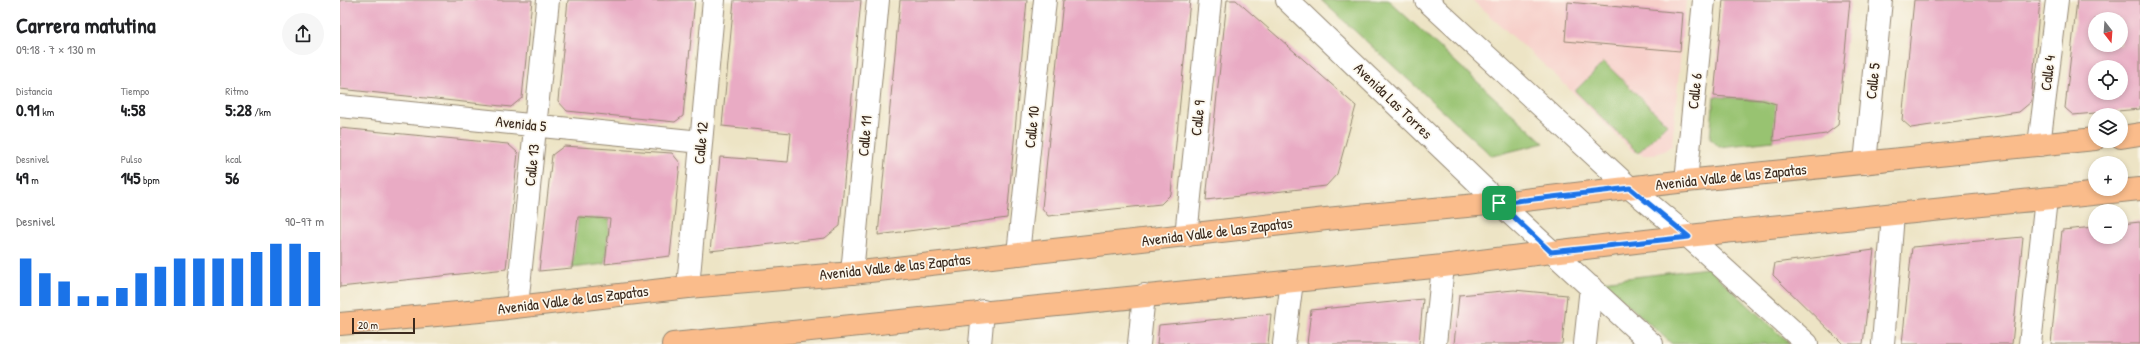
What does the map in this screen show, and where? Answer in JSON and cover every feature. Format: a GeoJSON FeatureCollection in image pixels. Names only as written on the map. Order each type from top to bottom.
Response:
{"type":"FeatureCollection","features":[{"type":"Feature","properties":{"kind":"main road"},"geometry":{"type":"LineString","coordinates":[[2128,135],[2140,134]]}},
{"type":"Feature","properties":{"kind":"main road","name":"Avenida Valle de las Zapatas"},"geometry":{"type":"LineString","coordinates":[[340,324],[688,287],[852,273],[1326,219],[1499,203],[1686,181],[2088,140]]}},
{"type":"Feature","properties":{"kind":"main road"},"geometry":{"type":"LineString","coordinates":[[673,344],[816,337],[983,311],[1443,266],[1551,252],[1893,214],[2140,189]]}},
{"type":"Feature","properties":{"kind":"street","name":"Calle 13"},"geometry":{"type":"LineString","coordinates":[[517,306],[548,0]]}},
{"type":"Feature","properties":{"kind":"street","name":"Calle 12"},"geometry":{"type":"LineString","coordinates":[[688,287],[714,0]]}},
{"type":"Feature","properties":{"kind":"street","name":"Calle 11"},"geometry":{"type":"LineString","coordinates":[[852,273],[878,0]]}},
{"type":"Feature","properties":{"kind":"street","name":"Calle 10"},"geometry":{"type":"LineString","coordinates":[[1018,254],[1045,0]]}},
{"type":"Feature","properties":{"kind":"street","name":"Calle 9"},"geometry":{"type":"LineString","coordinates":[[1186,236],[1210,0]]}},
{"type":"Feature","properties":{"kind":"street","name":"Avenida Las Torres"},"geometry":{"type":"LineString","coordinates":[[1287,0],[1499,203],[1652,344]]}},
{"type":"Feature","properties":{"kind":"street"},"geometry":{"type":"LineString","coordinates":[[1426,0],[1630,188],[1689,237],[1807,344]]}},
{"type":"Feature","properties":{"kind":"street","name":"Calle 6"},"geometry":{"type":"LineString","coordinates":[[1686,181],[1704,0]]}},
{"type":"Feature","properties":{"kind":"street","name":"Calle 5"},"geometry":{"type":"LineString","coordinates":[[1865,163],[1881,0]]}},
{"type":"Feature","properties":{"kind":"street","name":"Calle 4"},"geometry":{"type":"LineString","coordinates":[[2040,145],[2057,0]]}},
{"type":"Feature","properties":{"kind":"street","name":"Avenida 5"},"geometry":{"type":"LineString","coordinates":[[340,106],[701,142]]}},
{"type":"Feature","properties":{"kind":"street"},"geometry":{"type":"LineString","coordinates":[[2030,344],[2046,199]]}},
{"type":"Feature","properties":{"kind":"street"},"geometry":{"type":"LineString","coordinates":[[1883,344],[1893,214]]}},
{"type":"Feature","properties":{"kind":"street"},"geometry":{"type":"LineString","coordinates":[[1435,344],[1443,266]]}},
{"type":"Feature","properties":{"kind":"street"},"geometry":{"type":"LineString","coordinates":[[1284,344],[1292,281]]}},
{"type":"Feature","properties":{"kind":"street"},"geometry":{"type":"LineString","coordinates":[[1585,344],[1591,287]]}},
{"type":"Feature","properties":{"kind":"street"},"geometry":{"type":"LineString","coordinates":[[1139,344],[1144,295]]}},
{"type":"Feature","properties":{"kind":"street"},"geometry":{"type":"LineString","coordinates":[[980,344],[983,311]]}},
{"type":"Feature","properties":{"kind":"shaded area"},"geometry":{"type":"Polygon","coordinates":[[[1472,0],[1686,0],[1672,145],[1664,151],[1654,155],[1643,155],[1632,151],[1550,70],[1472,0]]]}},
{"type":"Feature","properties":{"kind":"green space"},"geometry":{"type":"Polygon","coordinates":[[[1321,0],[1388,0],[1544,143],[1492,156],[1321,0]]]}},
{"type":"Feature","properties":{"kind":"green space"},"geometry":{"type":"Polygon","coordinates":[[[1604,62],[1667,124],[1638,153],[1575,91],[1604,62]]]}},
{"type":"Feature","properties":{"kind":"green space"},"geometry":{"type":"Polygon","coordinates":[[[1714,96],[1777,102],[1773,141],[1719,147],[1710,138],[1714,96]]]}},
{"type":"Feature","properties":{"kind":"green space"},"geometry":{"type":"Polygon","coordinates":[[[578,217],[610,219],[605,264],[572,268],[578,217]]]}},
{"type":"Feature","properties":{"kind":"green space"},"geometry":{"type":"Polygon","coordinates":[[[1708,268],[1790,344],[1672,344],[1602,281],[1708,268]]]}},
{"type":"Feature","properties":{"kind":"building"},"geometry":{"type":"Polygon","coordinates":[[[340,0],[532,0],[522,98],[511,107],[340,89],[340,0]]]}},
{"type":"Feature","properties":{"kind":"building"},"geometry":{"type":"Polygon","coordinates":[[[568,0],[695,0],[683,116],[675,122],[567,111],[558,101],[568,0]]]}},
{"type":"Feature","properties":{"kind":"building"},"geometry":{"type":"Polygon","coordinates":[[[734,0],[861,0],[840,226],[825,238],[710,251],[720,157],[788,162],[791,133],[722,126],[734,0]]]}},
{"type":"Feature","properties":{"kind":"building"},"geometry":{"type":"Polygon","coordinates":[[[900,0],[1027,0],[1007,218],[878,235],[900,0]]]}},
{"type":"Feature","properties":{"kind":"building"},"geometry":{"type":"Polygon","coordinates":[[[1063,0],[1190,0],[1171,194],[1161,204],[1048,216],[1042,208],[1063,0]]]}},
{"type":"Feature","properties":{"kind":"building"},"geometry":{"type":"Polygon","coordinates":[[[1227,0],[1236,0],[1356,106],[1337,174],[1326,186],[1206,200],[1227,0]]]}},
{"type":"Feature","properties":{"kind":"building"},"geometry":{"type":"Polygon","coordinates":[[[1723,0],[1850,0],[1838,125],[1826,134],[1773,141],[1776,104],[1762,100],[1714,96],[1723,0]]]}},
{"type":"Feature","properties":{"kind":"building"},"geometry":{"type":"Polygon","coordinates":[[[1914,0],[2040,0],[2031,102],[2019,112],[1911,128],[1902,120],[1914,0]]]}},
{"type":"Feature","properties":{"kind":"building"},"geometry":{"type":"Polygon","coordinates":[[[2077,0],[2140,0],[2140,109],[2128,110],[2128,108],[2088,108],[2088,114],[2073,115],[2065,108],[2077,0]]]}},
{"type":"Feature","properties":{"kind":"building"},"geometry":{"type":"Polygon","coordinates":[[[1568,2],[1683,13],[1680,51],[1565,41],[1568,2]]]}},
{"type":"Feature","properties":{"kind":"building"},"geometry":{"type":"Polygon","coordinates":[[[340,128],[508,144],[518,153],[506,269],[340,287],[340,128]]]}},
{"type":"Feature","properties":{"kind":"building"},"geometry":{"type":"Polygon","coordinates":[[[564,146],[672,153],[680,163],[670,256],[605,264],[610,219],[578,217],[572,268],[539,271],[552,155],[564,146]]]}},
{"type":"Feature","properties":{"kind":"building"},"geometry":{"type":"Polygon","coordinates":[[[2140,222],[2140,344],[2051,344],[2062,230],[2088,228],[2088,244],[2128,244],[2128,223],[2140,222]]]}},
{"type":"Feature","properties":{"kind":"building"},"geometry":{"type":"Polygon","coordinates":[[[2023,237],[2012,344],[1902,344],[1912,247],[2023,237]]]}},
{"type":"Feature","properties":{"kind":"building"},"geometry":{"type":"Polygon","coordinates":[[[1874,250],[1863,344],[1843,344],[1773,275],[1775,263],[1874,250]]]}},
{"type":"Feature","properties":{"kind":"building"},"geometry":{"type":"Polygon","coordinates":[[[1514,290],[1567,295],[1562,344],[1454,344],[1459,295],[1514,290]]]}},
{"type":"Feature","properties":{"kind":"building"},"geometry":{"type":"Polygon","coordinates":[[[1423,299],[1419,344],[1307,344],[1311,310],[1423,299]]]}},
{"type":"Feature","properties":{"kind":"building"},"geometry":{"type":"Polygon","coordinates":[[[1271,314],[1268,344],[1157,344],[1159,325],[1271,314]]]}},
{"type":"Feature","properties":{"kind":"route"},"geometry":{"type":"LineString","coordinates":[[1630,188],[1689,237],[1551,252],[1499,203],[1630,188]]}}]}
